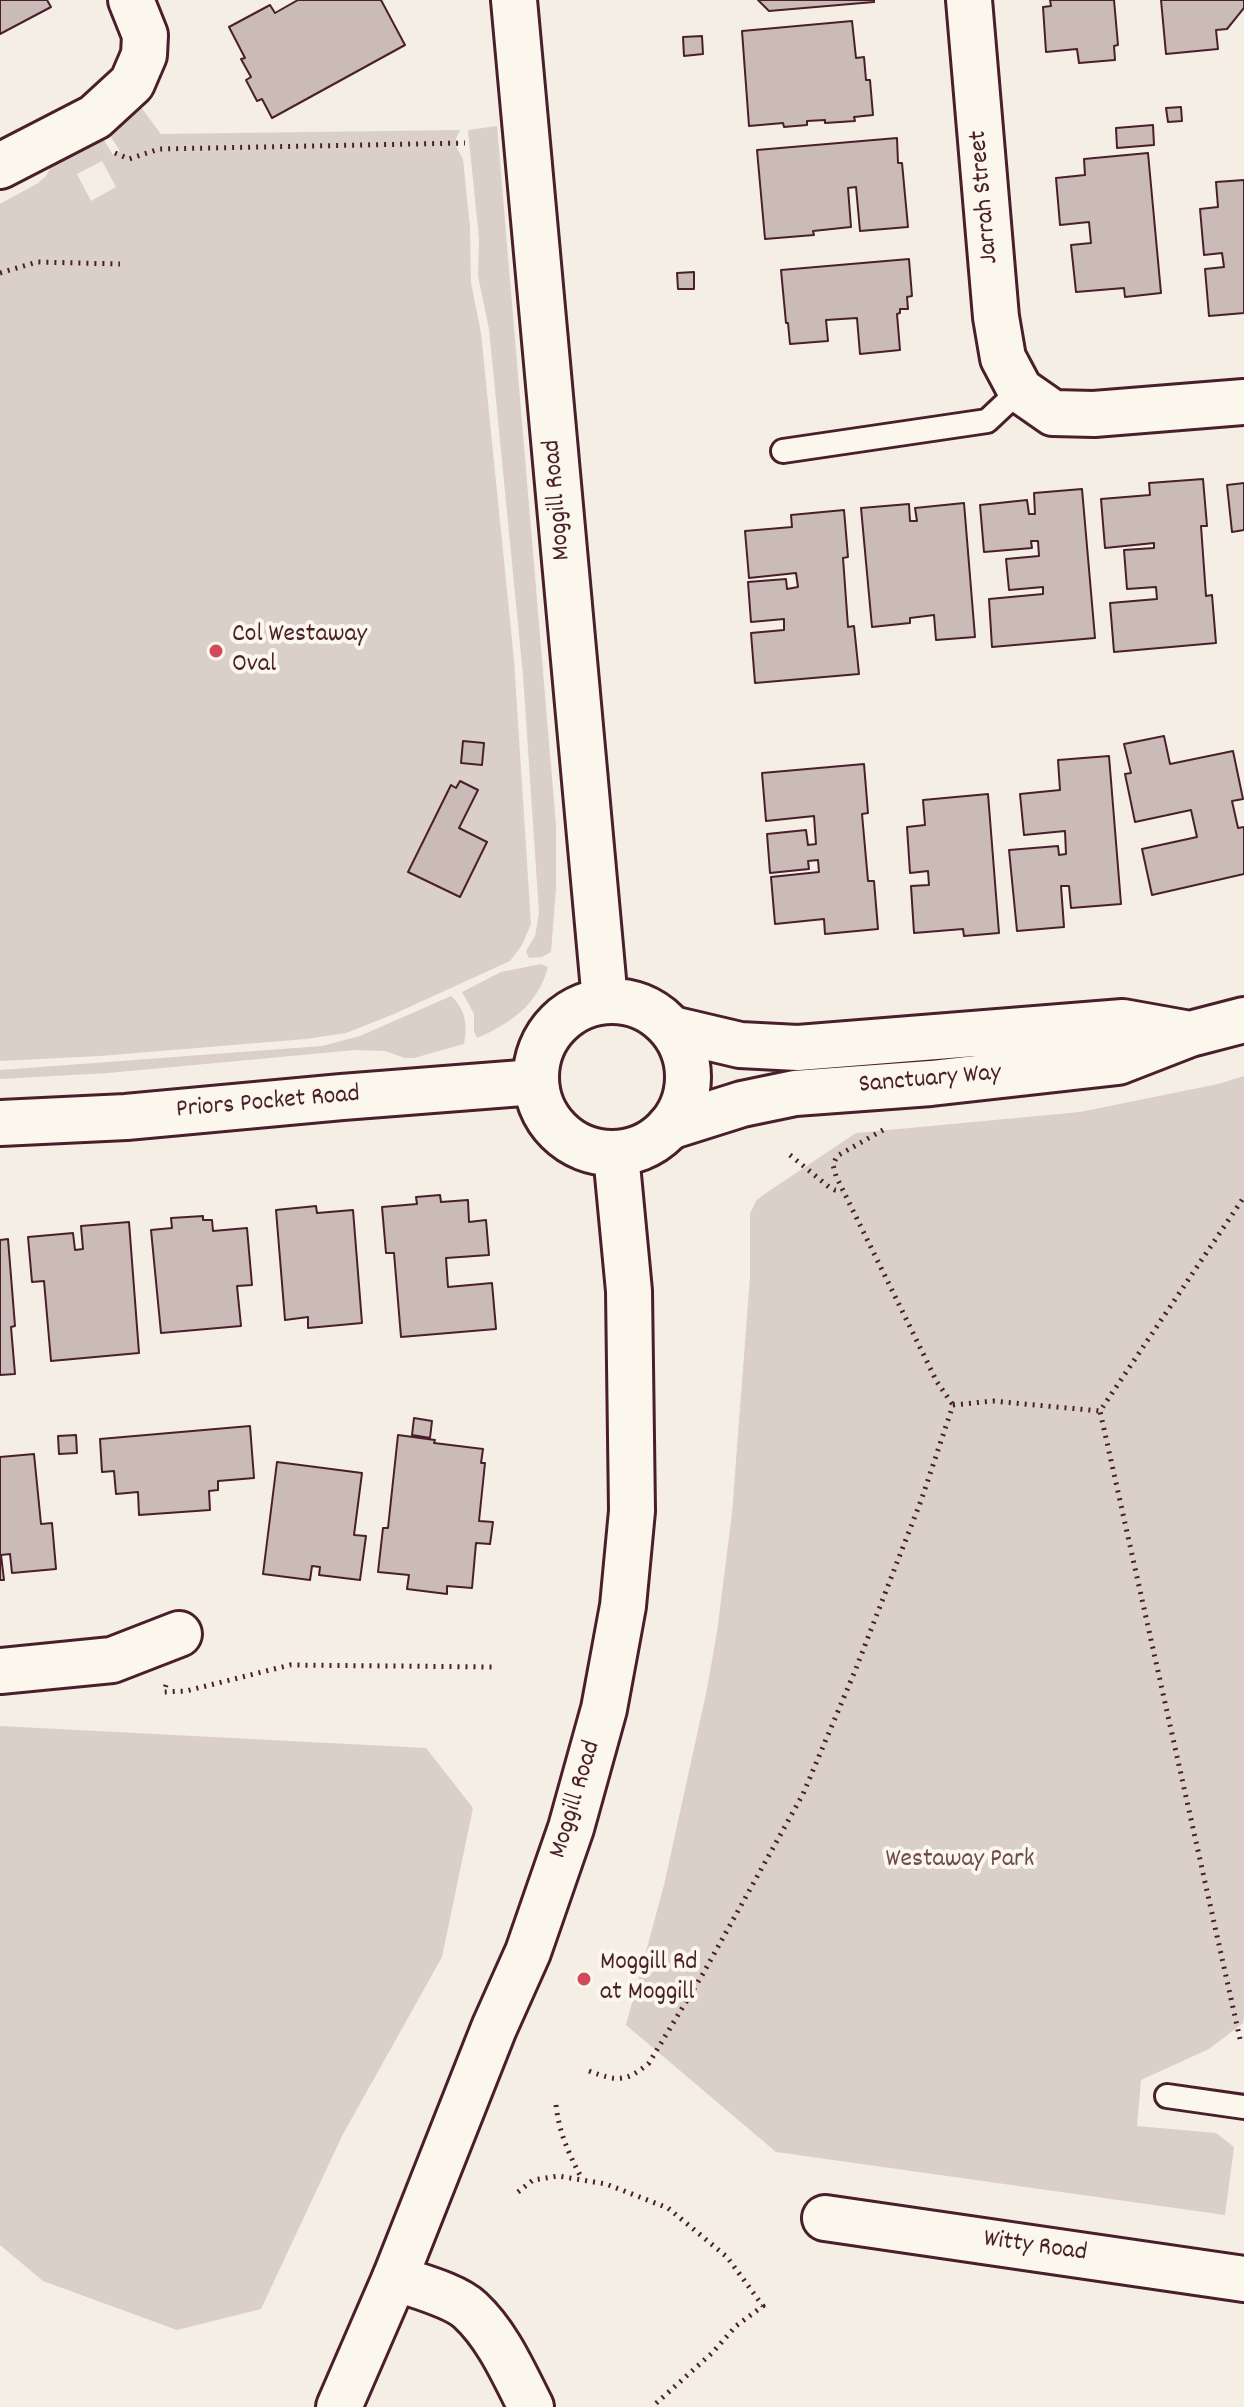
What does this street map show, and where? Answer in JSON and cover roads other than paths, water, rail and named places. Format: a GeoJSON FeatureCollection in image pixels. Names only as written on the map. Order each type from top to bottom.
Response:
{"type":"FeatureCollection","features":[{"type":"Feature","properties":{"kind":"street"},"geometry":{"type":"LineString","coordinates":[[0,166],[95,117],[132,83],[144,55],[145,35],[131,0]]}},
{"type":"Feature","properties":{"kind":"street","name":"Moggill Road"},"geometry":{"type":"LineString","coordinates":[[514,0],[605,1001]]}},
{"type":"Feature","properties":{"kind":"street","name":"Jarrah Street"},"geometry":{"type":"LineString","coordinates":[[969,0],[996,317],[1003,358],[1020,390],[1053,413],[1094,414],[1244,402]]}},
{"type":"Feature","properties":{"kind":"street"},"geometry":{"type":"LineString","coordinates":[[605,1001],[625,1002],[659,1016],[672,1029],[685,1053],[689,1079],[684,1105],[669,1127],[654,1141],[636,1150],[616,1154],[592,1152],[570,1142],[552,1126],[540,1106],[535,1082],[537,1058],[546,1037],[562,1019],[582,1006],[605,1001]]}},
{"type":"Feature","properties":{"kind":"street","name":"Sanctuary Way"},"geometry":{"type":"LineString","coordinates":[[669,1127],[742,1104],[795,1093],[931,1083],[1118,1062],[1190,1034],[1244,1020]]}},
{"type":"Feature","properties":{"kind":"street","name":"Sanctuary Way"},"geometry":{"type":"LineString","coordinates":[[672,1029],[740,1045],[798,1048],[1123,1022],[1190,1034]]}},
{"type":"Feature","properties":{"kind":"street","name":"Priors Pocket Road"},"geometry":{"type":"LineString","coordinates":[[0,1123],[126,1117],[535,1082]]}},
{"type":"Feature","properties":{"kind":"street","name":"Moggill Road"},"geometry":{"type":"LineString","coordinates":[[339,2407],[528,1952],[571,1828],[604,1709],[623,1606],[632,1511],[629,1291],[616,1154]]}},
{"type":"Feature","properties":{"kind":"street"},"geometry":{"type":"LineString","coordinates":[[0,1671],[112,1660],[179,1634]]}},
{"type":"Feature","properties":{"kind":"street","name":"Witty Road"},"geometry":{"type":"LineString","coordinates":[[825,2218],[1244,2279]]}},
{"type":"Feature","properties":{"kind":"street"},"geometry":{"type":"LineString","coordinates":[[395,2278],[453,2299],[470,2310],[502,2351],[531,2407]]}},
{"type":"Feature","properties":{"kind":"lane"},"geometry":{"type":"LineString","coordinates":[[783,451],[987,421],[1020,390]]}},
{"type":"Feature","properties":{"kind":"lane"},"geometry":{"type":"LineString","coordinates":[[1167,2096],[1244,2107]]}},
{"type":"Feature","properties":{"kind":"place","name":"Col Westaway Oval"},"geometry":{"type":"Point","coordinates":[216,651]}},
{"type":"Feature","properties":{"kind":"place","name":"Moggill Rd at Moggill"},"geometry":{"type":"Point","coordinates":[584,1979]}},
{"type":"Feature","properties":{"kind":"park label","name":"Westaway Park"},"geometry":{"type":"Point","coordinates":[960,1861]}}]}
